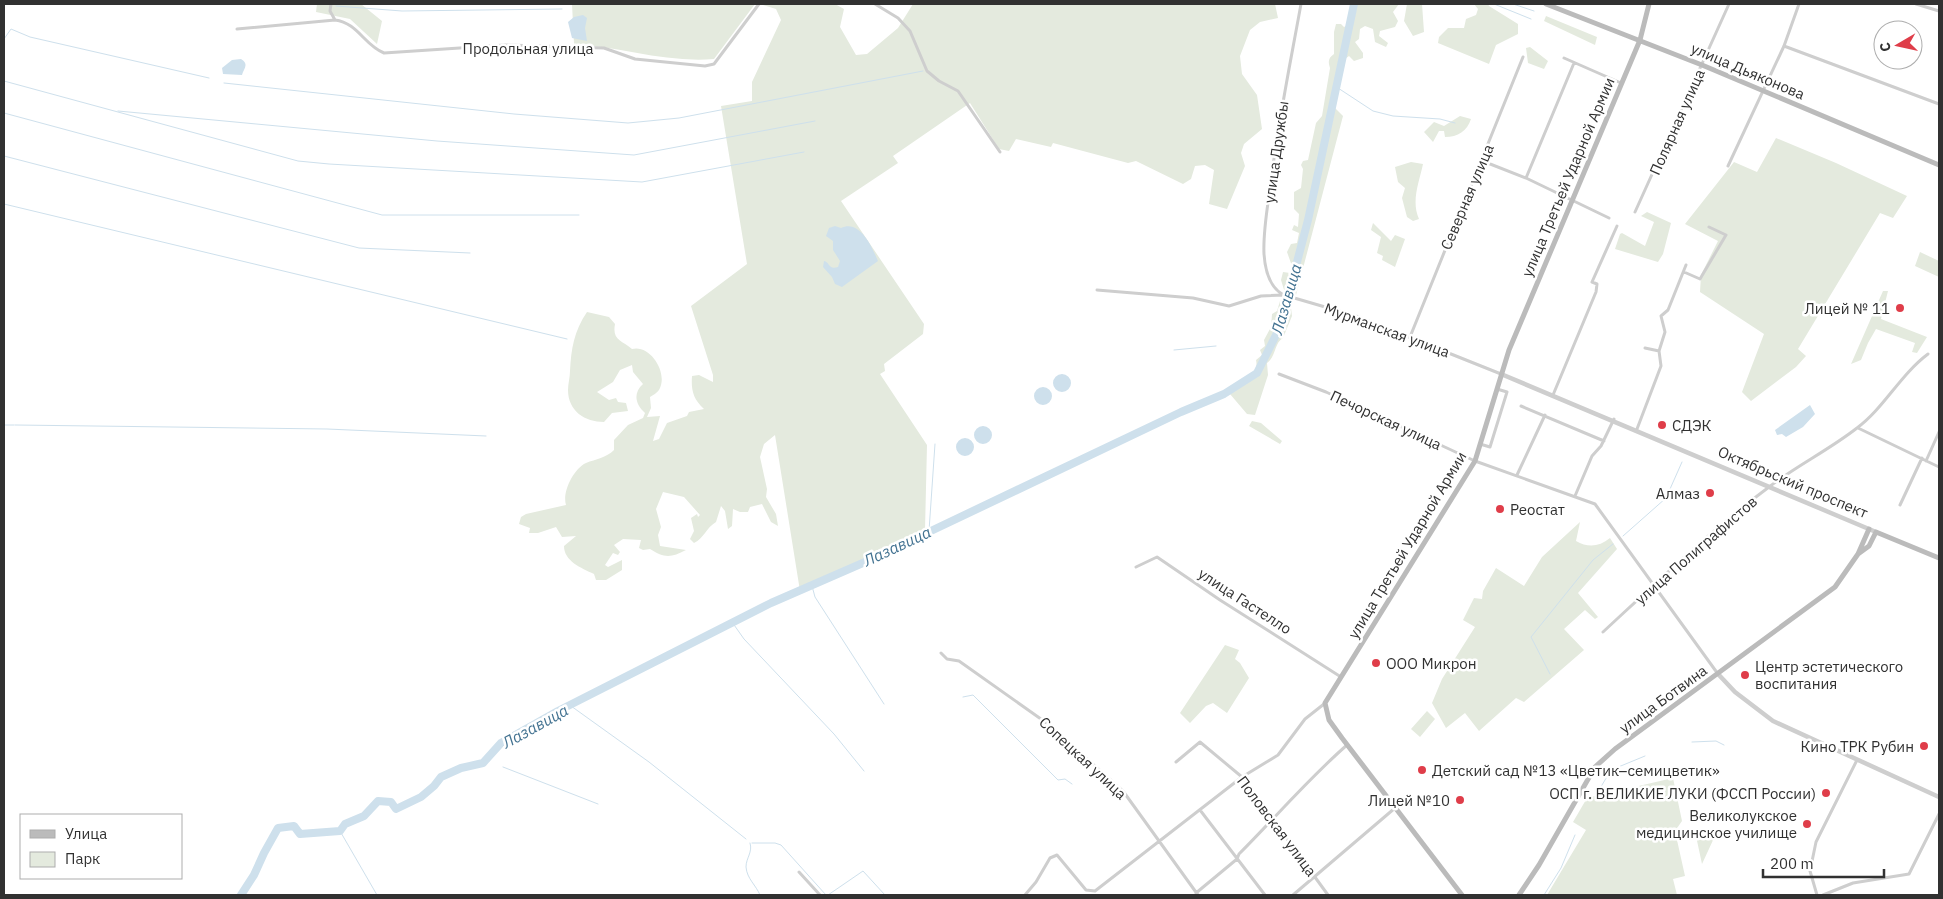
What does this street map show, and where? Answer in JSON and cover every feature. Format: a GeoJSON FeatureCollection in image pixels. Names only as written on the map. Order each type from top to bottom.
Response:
{"type":"FeatureCollection","features":[{"type":"Feature","properties":{"kind":"main road","name":"улица Дьяконова"},"geometry":{"type":"LineString","coordinates":[[1546,4],[1702,65],[1939,165]]}},
{"type":"Feature","properties":{"kind":"main road","name":"улица Третьей Ударной Армии"},"geometry":{"type":"LineString","coordinates":[[1325,704],[1476,461],[1502,374],[1570,201],[1640,40],[1648,4]]}},
{"type":"Feature","properties":{"kind":"main road","name":"улица Ботвина"},"geometry":{"type":"LineString","coordinates":[[1519,895],[1539,865],[1595,767],[1615,749],[1719,675],[1835,587],[1858,554],[1870,529]]}},
{"type":"Feature","properties":{"kind":"main road","name":"улица Ботвина"},"geometry":{"type":"LineString","coordinates":[[1858,554],[1869,546],[1876,532]]}},
{"type":"Feature","properties":{"kind":"main road","name":"Октябрьский проспект"},"geometry":{"type":"LineString","coordinates":[[1876,532],[1939,558]]}},
{"type":"Feature","properties":{"kind":"main road"},"geometry":{"type":"LineString","coordinates":[[1325,704],[1329,720],[1462,895]]}},
{"type":"Feature","properties":{"kind":"street"},"geometry":{"type":"LineString","coordinates":[[330,4],[330,11],[335,20]]}},
{"type":"Feature","properties":{"kind":"street","name":"Продольная улица"},"geometry":{"type":"LineString","coordinates":[[237,29],[335,20],[345,21],[354,26],[377,50],[384,52],[505,45],[604,48],[635,59],[705,66],[714,64],[759,4]]}},
{"type":"Feature","properties":{"kind":"street"},"geometry":{"type":"LineString","coordinates":[[876,4],[898,18],[910,31],[926,71],[963,95],[1000,152]]}},
{"type":"Feature","properties":{"kind":"street","name":"улица Дружбы"},"geometry":{"type":"LineString","coordinates":[[1284,295],[1275,289],[1270,281],[1264,256],[1264,236],[1275,141],[1301,4]]}},
{"type":"Feature","properties":{"kind":"street","name":"Полярная улица"},"geometry":{"type":"LineString","coordinates":[[1636,212],[1729,4]]}},
{"type":"Feature","properties":{"kind":"street"},"geometry":{"type":"LineString","coordinates":[[1728,166],[1784,46],[1799,4]]}},
{"type":"Feature","properties":{"kind":"street"},"geometry":{"type":"LineString","coordinates":[[1916,4],[1939,11]]}},
{"type":"Feature","properties":{"kind":"street"},"geometry":{"type":"LineString","coordinates":[[1784,46],[1939,104]]}},
{"type":"Feature","properties":{"kind":"street","name":"Северная улица"},"geometry":{"type":"LineString","coordinates":[[1410,337],[1523,57]]}},
{"type":"Feature","properties":{"kind":"street"},"geometry":{"type":"LineString","coordinates":[[1564,58],[1621,82]]}},
{"type":"Feature","properties":{"kind":"street"},"geometry":{"type":"LineString","coordinates":[[1526,178],[1574,63]]}},
{"type":"Feature","properties":{"kind":"street"},"geometry":{"type":"LineString","coordinates":[[1480,160],[1526,178],[1570,201],[1609,218]]}},
{"type":"Feature","properties":{"kind":"street"},"geometry":{"type":"LineString","coordinates":[[1553,394],[1596,292],[1597,284],[1592,282],[1617,226]]}},
{"type":"Feature","properties":{"kind":"street"},"geometry":{"type":"LineString","coordinates":[[1684,272],[1700,279],[1726,235],[1709,227]]}},
{"type":"Feature","properties":{"kind":"street"},"geometry":{"type":"LineString","coordinates":[[1636,429],[1661,366],[1659,351],[1665,332],[1661,316],[1668,310],[1686,266]]}},
{"type":"Feature","properties":{"kind":"street","name":"Мурманская улица"},"geometry":{"type":"LineString","coordinates":[[1097,290],[1193,298],[1229,306],[1261,296],[1284,295],[1356,316],[1636,429]]}},
{"type":"Feature","properties":{"kind":"street"},"geometry":{"type":"LineString","coordinates":[[1645,348],[1659,351]]}},
{"type":"Feature","properties":{"kind":"street","name":"улица Полиграфистов"},"geometry":{"type":"LineString","coordinates":[[1603,632],[1695,548],[1770,486],[1858,428],[1928,354]]}},
{"type":"Feature","properties":{"kind":"street","name":"Печорская улица"},"geometry":{"type":"LineString","coordinates":[[1280,374],[1326,392],[1476,461],[1596,504],[1653,586],[1719,675]]}},
{"type":"Feature","properties":{"kind":"street"},"geometry":{"type":"LineString","coordinates":[[1480,444],[1490,447],[1508,392],[1497,389]]}},
{"type":"Feature","properties":{"kind":"street"},"geometry":{"type":"LineString","coordinates":[[1521,406],[1604,441]]}},
{"type":"Feature","properties":{"kind":"street"},"geometry":{"type":"LineString","coordinates":[[1517,475],[1545,415]]}},
{"type":"Feature","properties":{"kind":"street"},"geometry":{"type":"LineString","coordinates":[[1575,496],[1592,456],[1604,441],[1614,419]]}},
{"type":"Feature","properties":{"kind":"street"},"geometry":{"type":"LineString","coordinates":[[1858,428],[1939,466]]}},
{"type":"Feature","properties":{"kind":"street","name":"Октябрьский проспект"},"geometry":{"type":"LineString","coordinates":[[1636,429],[1876,532]]}},
{"type":"Feature","properties":{"kind":"street"},"geometry":{"type":"LineString","coordinates":[[1926,460],[1939,432]]}},
{"type":"Feature","properties":{"kind":"street"},"geometry":{"type":"LineString","coordinates":[[1900,505],[1922,458]]}},
{"type":"Feature","properties":{"kind":"street","name":"улица Гастелло"},"geometry":{"type":"LineString","coordinates":[[1136,567],[1157,557],[1220,600],[1341,677]]}},
{"type":"Feature","properties":{"kind":"street","name":"Сопецкая улица"},"geometry":{"type":"LineString","coordinates":[[941,653],[947,659],[959,660],[1048,724],[1123,791],[1158,844],[1197,894]]}},
{"type":"Feature","properties":{"kind":"street"},"geometry":{"type":"LineString","coordinates":[[1719,675],[1735,692],[1773,722],[1939,797]]}},
{"type":"Feature","properties":{"kind":"street","name":"улица Третьей Ударной Армии"},"geometry":{"type":"LineString","coordinates":[[1025,895],[1036,882],[1050,858],[1057,855],[1086,890],[1095,891],[1242,777],[1278,755],[1305,719],[1325,704]]}},
{"type":"Feature","properties":{"kind":"street","name":"Половская улица"},"geometry":{"type":"LineString","coordinates":[[1176,762],[1200,742],[1242,777],[1328,895]]}},
{"type":"Feature","properties":{"kind":"street"},"geometry":{"type":"LineString","coordinates":[[1197,894],[1237,859],[1238,854],[1274,819],[1311,778],[1347,745]]}},
{"type":"Feature","properties":{"kind":"street"},"geometry":{"type":"LineString","coordinates":[[1817,895],[1810,871],[1816,842],[1857,760]]}},
{"type":"Feature","properties":{"kind":"street"},"geometry":{"type":"LineString","coordinates":[[1293,895],[1395,808]]}},
{"type":"Feature","properties":{"kind":"street"},"geometry":{"type":"LineString","coordinates":[[1200,810],[1265,895]]}},
{"type":"Feature","properties":{"kind":"street"},"geometry":{"type":"LineString","coordinates":[[1823,895],[1853,883],[1909,874],[1939,814]]}},
{"type":"Feature","properties":{"kind":"street"},"geometry":{"type":"LineString","coordinates":[[800,872],[820,895]]}},
{"type":"Feature","properties":{"kind":"green space"},"geometry":{"type":"Polygon","coordinates":[[[317,4],[361,4],[382,21],[377,44],[350,19],[316,12],[317,4]]]}},
{"type":"Feature","properties":{"kind":"green space"},"geometry":{"type":"Polygon","coordinates":[[[572,4],[755,4],[714,59],[696,60],[661,57],[574,44],[572,4]]]}},
{"type":"Feature","properties":{"kind":"green space"},"geometry":{"type":"Polygon","coordinates":[[[764,4],[835,4],[844,9],[840,27],[856,55],[867,54],[898,28],[913,4],[1275,4],[1278,18],[1260,22],[1250,30],[1240,56],[1242,74],[1257,95],[1262,129],[1244,144],[1241,153],[1245,166],[1227,209],[1209,204],[1214,170],[1205,165],[1195,166],[1191,179],[1183,184],[1136,161],[1128,163],[1053,143],[1051,147],[1016,139],[1009,151],[999,149],[970,103],[893,156],[898,163],[841,201],[924,324],[923,334],[884,364],[885,371],[880,374],[927,445],[925,530],[800,591],[775,435],[764,444],[760,457],[767,489],[766,497],[776,514],[778,526],[771,522],[762,504],[750,507],[748,512],[740,512],[733,509],[732,526],[728,529],[725,511],[721,506],[716,522],[694,543],[690,539],[694,531],[691,518],[697,514],[698,517],[700,515],[684,497],[663,492],[656,509],[661,527],[658,535],[660,546],[686,550],[668,556],[650,549],[643,550],[639,548],[641,540],[623,539],[614,545],[620,552],[618,555],[613,553],[605,565],[608,567],[622,560],[622,570],[606,580],[596,580],[594,574],[574,563],[567,556],[564,546],[576,536],[562,537],[556,527],[538,533],[529,533],[530,528],[519,524],[521,517],[526,514],[566,505],[567,488],[577,470],[586,463],[611,453],[614,450],[614,440],[628,425],[643,418],[645,413],[639,406],[636,398],[643,384],[633,372],[632,365],[620,370],[613,382],[597,392],[609,400],[616,398],[618,402],[626,403],[628,411],[612,413],[604,422],[584,417],[571,404],[568,390],[572,348],[576,333],[587,312],[609,317],[615,324],[614,329],[618,339],[632,349],[639,349],[651,355],[660,368],[661,383],[658,391],[650,397],[651,408],[647,417],[660,416],[653,441],[659,439],[667,423],[687,416],[689,412],[704,409],[697,402],[694,394],[692,376],[699,375],[713,382],[713,375],[691,306],[747,264],[721,106],[752,101],[752,82],[781,20],[776,9],[764,4]]]}},
{"type":"Feature","properties":{"kind":"green space"},"geometry":{"type":"Polygon","coordinates":[[[1357,4],[1399,4],[1393,12],[1398,21],[1395,27],[1380,31],[1379,36],[1388,43],[1386,47],[1375,42],[1373,29],[1365,26],[1360,29],[1359,39],[1355,42],[1363,53],[1363,58],[1354,61],[1349,56],[1345,59],[1335,108],[1343,116],[1296,295],[1291,296],[1285,293],[1281,280],[1283,272],[1290,273],[1293,269],[1287,252],[1291,244],[1297,243],[1299,233],[1292,230],[1294,225],[1298,227],[1299,214],[1294,209],[1294,192],[1301,188],[1303,169],[1301,165],[1303,161],[1308,160],[1316,123],[1322,116],[1330,68],[1329,60],[1334,54],[1336,24],[1341,24],[1344,27],[1353,22],[1357,4]]]}},
{"type":"Feature","properties":{"kind":"green space"},"geometry":{"type":"Polygon","coordinates":[[[1407,4],[1422,4],[1424,32],[1413,36],[1404,21],[1407,4]]]}},
{"type":"Feature","properties":{"kind":"green space"},"geometry":{"type":"Polygon","coordinates":[[[1474,4],[1488,4],[1518,24],[1518,34],[1496,45],[1489,64],[1438,43],[1439,37],[1448,28],[1464,28],[1466,19],[1476,15],[1478,9],[1474,4]]]}},
{"type":"Feature","properties":{"kind":"green space"},"geometry":{"type":"Polygon","coordinates":[[[1546,16],[1597,37],[1595,45],[1544,21],[1546,16]]]}},
{"type":"Feature","properties":{"kind":"green space"},"geometry":{"type":"Polygon","coordinates":[[[1530,47],[1548,61],[1544,69],[1528,63],[1526,48],[1530,47]]]}},
{"type":"Feature","properties":{"kind":"green space"},"geometry":{"type":"Polygon","coordinates":[[[1460,116],[1471,119],[1464,130],[1454,136],[1445,137],[1444,131],[1439,131],[1433,142],[1424,132],[1434,122],[1444,126],[1460,116]]]}},
{"type":"Feature","properties":{"kind":"green space"},"geometry":{"type":"Polygon","coordinates":[[[1776,138],[1907,196],[1893,218],[1880,213],[1798,349],[1806,356],[1796,367],[1751,401],[1742,392],[1764,334],[1700,292],[1701,275],[1718,241],[1685,224],[1734,162],[1757,172],[1776,138]]]}},
{"type":"Feature","properties":{"kind":"green space"},"geometry":{"type":"Polygon","coordinates":[[[1411,162],[1423,164],[1416,199],[1419,219],[1413,221],[1407,217],[1402,198],[1405,188],[1398,182],[1395,167],[1411,162]]]}},
{"type":"Feature","properties":{"kind":"green space"},"geometry":{"type":"Polygon","coordinates":[[[1647,212],[1671,223],[1663,254],[1658,262],[1615,249],[1622,233],[1645,246],[1654,222],[1641,216],[1647,212]]]}},
{"type":"Feature","properties":{"kind":"green space"},"geometry":{"type":"Polygon","coordinates":[[[1373,223],[1391,241],[1395,235],[1405,239],[1395,267],[1382,260],[1383,256],[1377,253],[1381,237],[1371,230],[1373,223]]]}},
{"type":"Feature","properties":{"kind":"green space"},"geometry":{"type":"Polygon","coordinates":[[[1920,252],[1939,261],[1939,277],[1915,266],[1920,252]]]}},
{"type":"Feature","properties":{"kind":"green space"},"geometry":{"type":"Polygon","coordinates":[[[1883,291],[1888,291],[1881,319],[1927,337],[1917,353],[1912,352],[1915,343],[1876,329],[1861,360],[1851,364],[1883,291]]]}},
{"type":"Feature","properties":{"kind":"green space"},"geometry":{"type":"Polygon","coordinates":[[[1284,298],[1290,300],[1292,316],[1283,338],[1278,343],[1267,363],[1268,375],[1255,415],[1247,414],[1230,394],[1229,389],[1247,378],[1255,370],[1256,360],[1262,355],[1260,350],[1265,346],[1264,340],[1271,327],[1272,314],[1277,311],[1280,301],[1284,298]]]}},
{"type":"Feature","properties":{"kind":"green space"},"geometry":{"type":"Polygon","coordinates":[[[1252,421],[1261,423],[1282,441],[1280,444],[1249,426],[1252,421]]]}},
{"type":"Feature","properties":{"kind":"green space"},"geometry":{"type":"Polygon","coordinates":[[[1580,522],[1576,541],[1593,546],[1610,538],[1617,549],[1578,593],[1598,617],[1595,619],[1585,610],[1564,629],[1584,650],[1524,702],[1516,698],[1479,731],[1465,713],[1446,728],[1432,703],[1442,679],[1475,627],[1463,620],[1474,598],[1482,599],[1483,591],[1496,568],[1524,586],[1542,557],[1580,522]]]}},
{"type":"Feature","properties":{"kind":"green space"},"geometry":{"type":"Polygon","coordinates":[[[1225,645],[1239,650],[1235,659],[1240,663],[1249,678],[1227,713],[1213,703],[1206,706],[1190,723],[1180,713],[1225,645]]]}},
{"type":"Feature","properties":{"kind":"green space"},"geometry":{"type":"Polygon","coordinates":[[[1427,711],[1435,719],[1420,737],[1411,729],[1427,711]]]}},
{"type":"Feature","properties":{"kind":"green space"},"geometry":{"type":"Polygon","coordinates":[[[1673,778],[1682,821],[1675,831],[1685,876],[1673,879],[1677,895],[1547,895],[1586,830],[1573,822],[1587,798],[1673,778]]]}},
{"type":"Feature","properties":{"kind":"green space"},"geometry":{"type":"Polygon","coordinates":[[[1706,834],[1714,838],[1702,864],[1696,836],[1706,834]]]}},
{"type":"Feature","properties":{"kind":"water"},"geometry":{"type":"Polygon","coordinates":[[[583,15],[587,18],[585,28],[587,41],[572,38],[568,22],[574,17],[583,15]]]}},
{"type":"Feature","properties":{"kind":"water"},"geometry":{"type":"Polygon","coordinates":[[[241,59],[246,65],[242,75],[223,74],[222,68],[232,60],[241,59]]]}},
{"type":"Feature","properties":{"kind":"water"},"geometry":{"type":"Polygon","coordinates":[[[835,226],[841,228],[854,227],[859,231],[869,242],[878,261],[842,287],[835,284],[832,277],[823,267],[824,261],[835,268],[838,267],[840,261],[833,250],[833,241],[826,236],[829,228],[835,226]]]}},
{"type":"Feature","properties":{"kind":"water"},"geometry":{"type":"Polygon","coordinates":[[[1062,374],[1068,377],[1071,383],[1068,389],[1062,392],[1056,389],[1053,383],[1056,377],[1062,374]]]}},
{"type":"Feature","properties":{"kind":"water"},"geometry":{"type":"Polygon","coordinates":[[[1043,387],[1049,390],[1052,396],[1049,402],[1043,405],[1037,402],[1034,396],[1037,390],[1043,387]]]}},
{"type":"Feature","properties":{"kind":"water"},"geometry":{"type":"Polygon","coordinates":[[[1810,405],[1815,414],[1803,427],[1786,437],[1782,434],[1777,435],[1775,430],[1810,405]]]}},
{"type":"Feature","properties":{"kind":"water"},"geometry":{"type":"Polygon","coordinates":[[[983,426],[989,429],[992,435],[989,441],[983,444],[977,441],[974,435],[977,429],[983,426]]]}},
{"type":"Feature","properties":{"kind":"water"},"geometry":{"type":"Polygon","coordinates":[[[965,438],[971,441],[974,447],[971,453],[965,456],[959,453],[956,447],[959,441],[965,438]]]}},
{"type":"Feature","properties":{"kind":"waterway","name":"Лазавица"},"geometry":{"type":"LineString","coordinates":[[241,895],[254,875],[278,828],[294,826],[300,834],[340,831],[345,824],[364,816],[378,801],[391,802],[396,809],[421,797],[441,777],[461,768],[483,763],[501,743],[558,711],[771,603],[872,559],[1181,412],[1224,394],[1257,373],[1280,327],[1308,220],[1354,4]]}},
{"type":"Feature","properties":{"kind":"waterway"},"geometry":{"type":"LineString","coordinates":[[1494,4],[1531,19]]}},
{"type":"Feature","properties":{"kind":"waterway"},"geometry":{"type":"LineString","coordinates":[[1513,4],[1534,11]]}},
{"type":"Feature","properties":{"kind":"waterway"},"geometry":{"type":"LineString","coordinates":[[336,6],[402,11],[562,9]]}},
{"type":"Feature","properties":{"kind":"waterway"},"geometry":{"type":"LineString","coordinates":[[4,39],[11,29],[30,37],[209,78]]}},
{"type":"Feature","properties":{"kind":"waterway"},"geometry":{"type":"LineString","coordinates":[[224,83],[514,114],[628,123],[679,118],[923,71]]}},
{"type":"Feature","properties":{"kind":"waterway"},"geometry":{"type":"LineString","coordinates":[[4,81],[298,161],[329,164],[642,182],[804,152]]}},
{"type":"Feature","properties":{"kind":"waterway"},"geometry":{"type":"LineString","coordinates":[[1338,88],[1373,111],[1393,116],[1440,119],[1455,123]]}},
{"type":"Feature","properties":{"kind":"waterway"},"geometry":{"type":"LineString","coordinates":[[118,111],[437,141],[634,155],[815,121]]}},
{"type":"Feature","properties":{"kind":"waterway"},"geometry":{"type":"LineString","coordinates":[[4,113],[382,215],[579,215]]}},
{"type":"Feature","properties":{"kind":"waterway"},"geometry":{"type":"LineString","coordinates":[[4,156],[359,248],[470,253]]}},
{"type":"Feature","properties":{"kind":"waterway"},"geometry":{"type":"LineString","coordinates":[[4,204],[567,339]]}},
{"type":"Feature","properties":{"kind":"waterway"},"geometry":{"type":"LineString","coordinates":[[1174,350],[1216,346]]}},
{"type":"Feature","properties":{"kind":"waterway"},"geometry":{"type":"LineString","coordinates":[[4,425],[14,425]]}},
{"type":"Feature","properties":{"kind":"waterway"},"geometry":{"type":"LineString","coordinates":[[15,425],[327,429],[486,436]]}},
{"type":"Feature","properties":{"kind":"waterway"},"geometry":{"type":"LineString","coordinates":[[929,531],[935,444]]}},
{"type":"Feature","properties":{"kind":"waterway"},"geometry":{"type":"LineString","coordinates":[[1623,536],[1666,498],[1682,462]]}},
{"type":"Feature","properties":{"kind":"waterway"},"geometry":{"type":"LineString","coordinates":[[1550,674],[1531,637],[1593,560],[1613,544]]}},
{"type":"Feature","properties":{"kind":"waterway"},"geometry":{"type":"LineString","coordinates":[[812,586],[815,597],[884,704]]}},
{"type":"Feature","properties":{"kind":"waterway"},"geometry":{"type":"LineString","coordinates":[[732,622],[744,639],[834,734],[864,771]]}},
{"type":"Feature","properties":{"kind":"waterway"},"geometry":{"type":"LineString","coordinates":[[963,697],[973,695],[1058,780],[1065,779],[1072,784]]}},
{"type":"Feature","properties":{"kind":"waterway"},"geometry":{"type":"LineString","coordinates":[[571,706],[649,762],[746,839]]}},
{"type":"Feature","properties":{"kind":"waterway"},"geometry":{"type":"LineString","coordinates":[[1692,742],[1716,741],[1724,745]]}},
{"type":"Feature","properties":{"kind":"waterway"},"geometry":{"type":"LineString","coordinates":[[1599,790],[1611,770],[1645,756]]}},
{"type":"Feature","properties":{"kind":"waterway"},"geometry":{"type":"LineString","coordinates":[[503,767],[598,804]]}},
{"type":"Feature","properties":{"kind":"waterway"},"geometry":{"type":"LineString","coordinates":[[340,831],[377,895]]}},
{"type":"Feature","properties":{"kind":"waterway"},"geometry":{"type":"LineString","coordinates":[[1544,895],[1561,868],[1575,835]]}},
{"type":"Feature","properties":{"kind":"waterway"},"geometry":{"type":"LineString","coordinates":[[750,843],[751,849],[746,867],[760,895]]}},
{"type":"Feature","properties":{"kind":"waterway"},"geometry":{"type":"LineString","coordinates":[[752,843],[775,843],[781,845],[826,895]]}},
{"type":"Feature","properties":{"kind":"waterway"},"geometry":{"type":"LineString","coordinates":[[828,895],[863,871],[885,895]]}},
{"type":"Feature","properties":{"kind":"place","name":"Лицей № 11"},"geometry":{"type":"Point","coordinates":[1900,308]}},
{"type":"Feature","properties":{"kind":"place","name":"СДЭК"},"geometry":{"type":"Point","coordinates":[1662,425]}},
{"type":"Feature","properties":{"kind":"place","name":"Алмаз"},"geometry":{"type":"Point","coordinates":[1710,493]}},
{"type":"Feature","properties":{"kind":"place","name":"Реостат"},"geometry":{"type":"Point","coordinates":[1500,509]}},
{"type":"Feature","properties":{"kind":"place","name":"ООО Микрон"},"geometry":{"type":"Point","coordinates":[1376,663]}},
{"type":"Feature","properties":{"kind":"place","name":"Центр эстетического воспитания"},"geometry":{"type":"Point","coordinates":[1745,675]}},
{"type":"Feature","properties":{"kind":"place","name":"Кино ТРК Рубин"},"geometry":{"type":"Point","coordinates":[1924,746]}},
{"type":"Feature","properties":{"kind":"place","name":"Детский сад №13 «Цветик–семицветик»"},"geometry":{"type":"Point","coordinates":[1422,770]}},
{"type":"Feature","properties":{"kind":"place","name":"ОСП г. ВЕЛИКИЕ ЛУКИ (ФССП России)"},"geometry":{"type":"Point","coordinates":[1826,793]}},
{"type":"Feature","properties":{"kind":"place","name":"Лицей №10"},"geometry":{"type":"Point","coordinates":[1460,800]}},
{"type":"Feature","properties":{"kind":"place","name":"Великолукское медицинское училище"},"geometry":{"type":"Point","coordinates":[1807,824]}}]}
